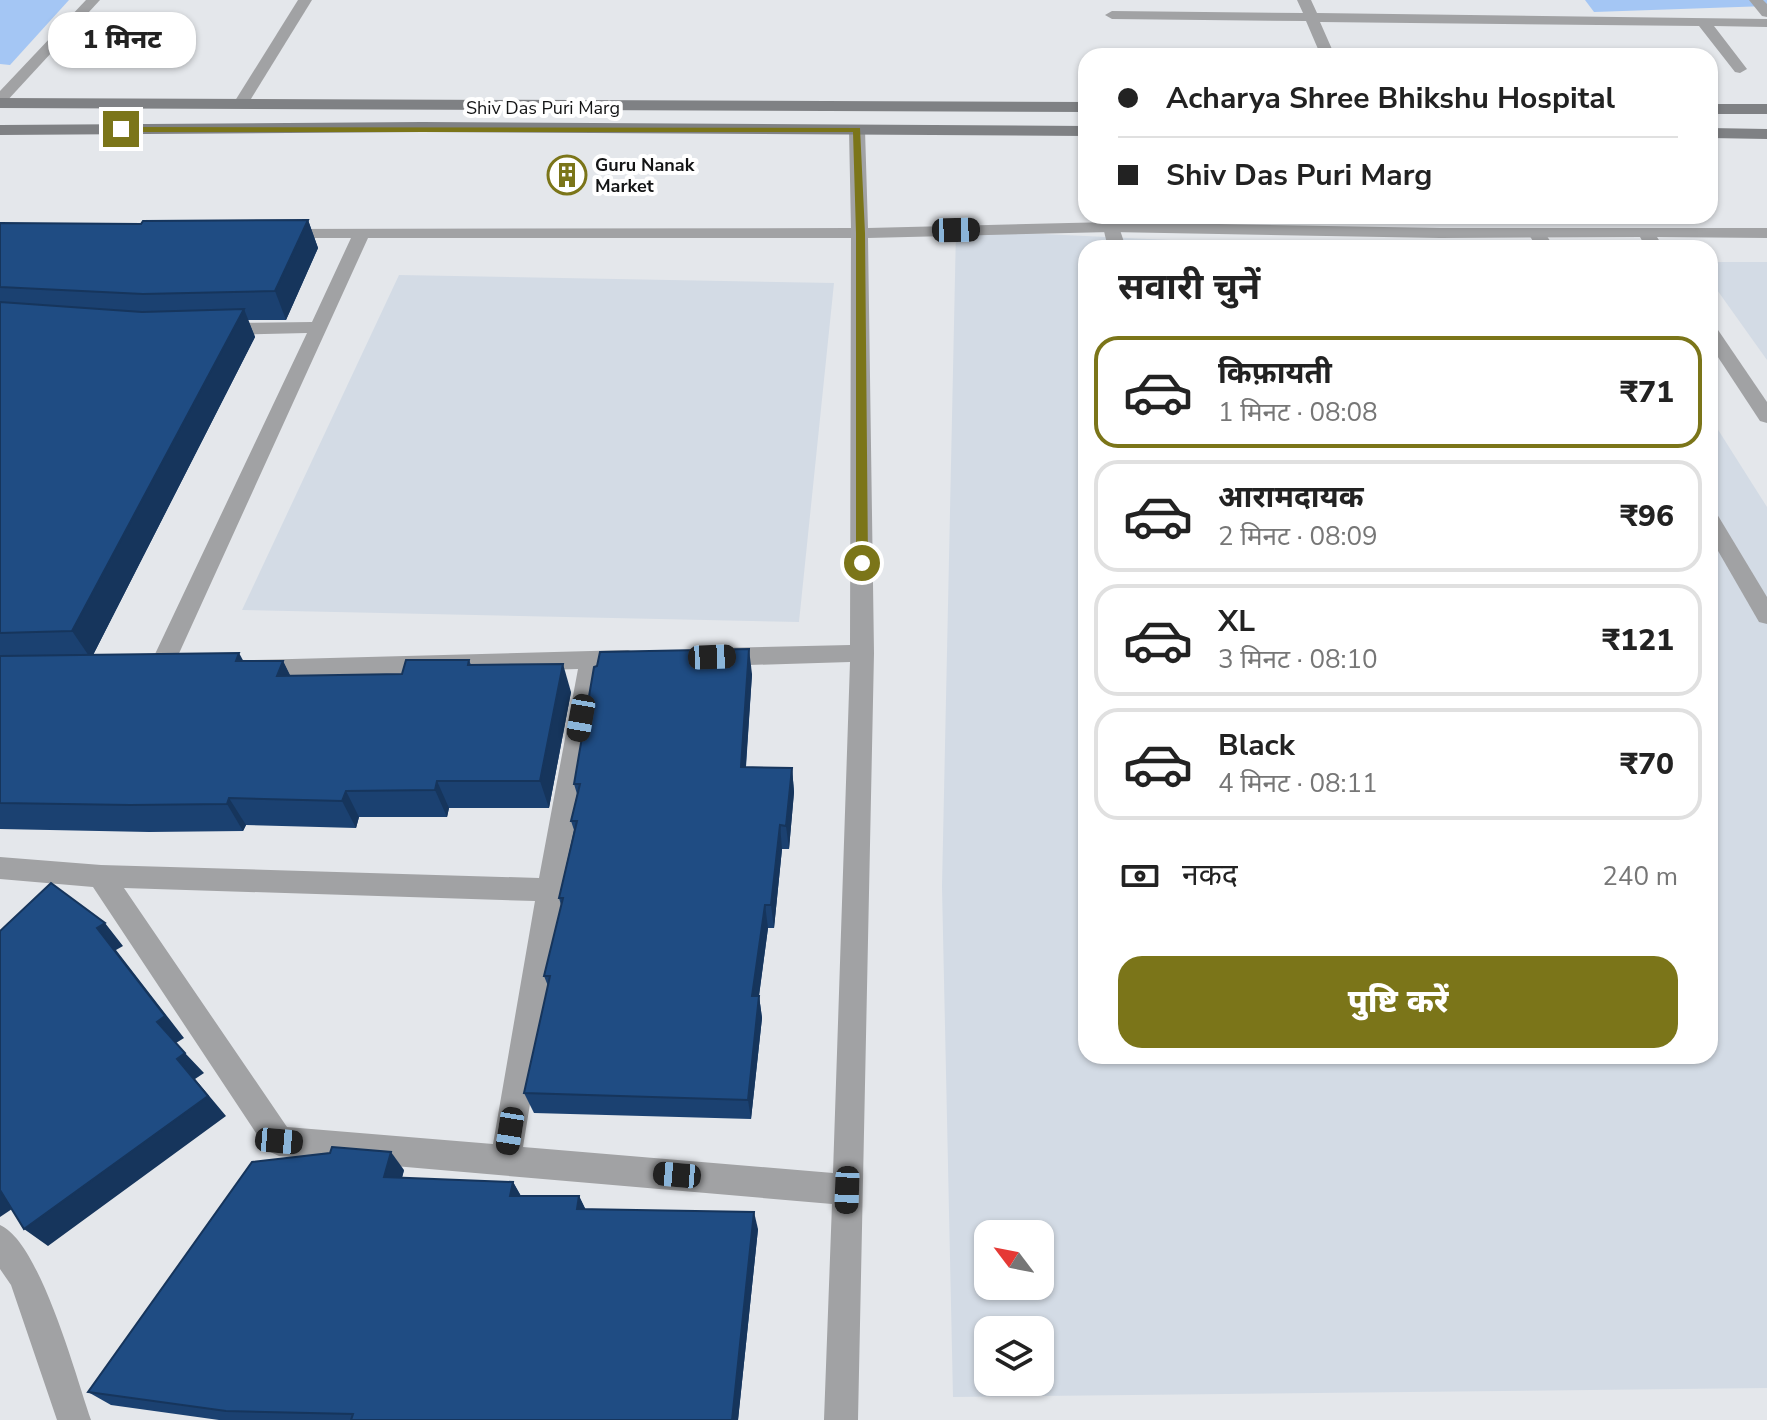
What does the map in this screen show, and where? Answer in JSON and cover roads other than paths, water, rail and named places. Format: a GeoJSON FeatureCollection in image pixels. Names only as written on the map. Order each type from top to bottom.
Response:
{"type":"FeatureCollection","features":[{"type":"Feature","properties":{"kind":"main road","name":"Shiv Das Puri Marg"},"geometry":{"type":"LineString","coordinates":[[0,102],[1078,107]]}},
{"type":"Feature","properties":{"kind":"main road"},"geometry":{"type":"LineString","coordinates":[[1718,109],[1767,109]]}},
{"type":"Feature","properties":{"kind":"main road","name":"Shiv Das Puri Marg"},"geometry":{"type":"LineString","coordinates":[[0,130],[1078,131]]}},
{"type":"Feature","properties":{"kind":"main road"},"geometry":{"type":"LineString","coordinates":[[1718,133],[1767,134]]}},
{"type":"Feature","properties":{"kind":"street"},"geometry":{"type":"LineString","coordinates":[[0,102],[93,0]]}},
{"type":"Feature","properties":{"kind":"street"},"geometry":{"type":"LineString","coordinates":[[241,104],[305,0]]}},
{"type":"Feature","properties":{"kind":"street"},"geometry":{"type":"LineString","coordinates":[[1304,0],[1325,48]]}},
{"type":"Feature","properties":{"kind":"street"},"geometry":{"type":"LineString","coordinates":[[1436,0],[1446,20]]}},
{"type":"Feature","properties":{"kind":"street"},"geometry":{"type":"LineString","coordinates":[[1756,0],[1767,13]]}},
{"type":"Feature","properties":{"kind":"street"},"geometry":{"type":"LineString","coordinates":[[1112,15],[1446,20],[1579,16],[1767,23]]}},
{"type":"Feature","properties":{"kind":"street"},"geometry":{"type":"LineString","coordinates":[[1703,22],[1740,69]]}},
{"type":"Feature","properties":{"kind":"street"},"geometry":{"type":"LineString","coordinates":[[841,1420],[862,653],[861,233],[857,130]]}},
{"type":"Feature","properties":{"kind":"street"},"geometry":{"type":"LineString","coordinates":[[1436,224],[1440,233]]}},
{"type":"Feature","properties":{"kind":"street"},"geometry":{"type":"LineString","coordinates":[[1111,227],[1115,240]]}},
{"type":"Feature","properties":{"kind":"street"},"geometry":{"type":"LineString","coordinates":[[267,233],[861,233],[1111,227],[1440,233],[1541,240],[1645,232],[1767,233]]}},
{"type":"Feature","properties":{"kind":"street"},"geometry":{"type":"LineString","coordinates":[[1645,232],[1650,240]]}},
{"type":"Feature","properties":{"kind":"street"},"geometry":{"type":"LineString","coordinates":[[159,671],[362,233]]}},
{"type":"Feature","properties":{"kind":"street"},"geometry":{"type":"LineString","coordinates":[[200,330],[319,327]]}},
{"type":"Feature","properties":{"kind":"street"},"geometry":{"type":"LineString","coordinates":[[1718,343],[1767,417]]}},
{"type":"Feature","properties":{"kind":"street"},"geometry":{"type":"LineString","coordinates":[[1718,533],[1767,616]]}},
{"type":"Feature","properties":{"kind":"street"},"geometry":{"type":"LineString","coordinates":[[687,658],[862,653]]}},
{"type":"Feature","properties":{"kind":"street"},"geometry":{"type":"LineString","coordinates":[[236,669],[655,659]]}},
{"type":"Feature","properties":{"kind":"street"},"geometry":{"type":"LineString","coordinates":[[505,1161],[591,660]]}},
{"type":"Feature","properties":{"kind":"street"},"geometry":{"type":"LineString","coordinates":[[131,672],[190,670]]}},
{"type":"Feature","properties":{"kind":"street"},"geometry":{"type":"LineString","coordinates":[[0,868],[101,876],[550,890]]}},
{"type":"Feature","properties":{"kind":"street"},"geometry":{"type":"LineString","coordinates":[[101,876],[279,1141],[847,1190]]}},
{"type":"Feature","properties":{"kind":"street"},"geometry":{"type":"LineString","coordinates":[[0,1241],[24,1276],[74,1420]]}},
{"type":"Feature","properties":{"kind":"place","name":"Guru Nanak Market"},"geometry":{"type":"Point","coordinates":[567,175]}}]}
